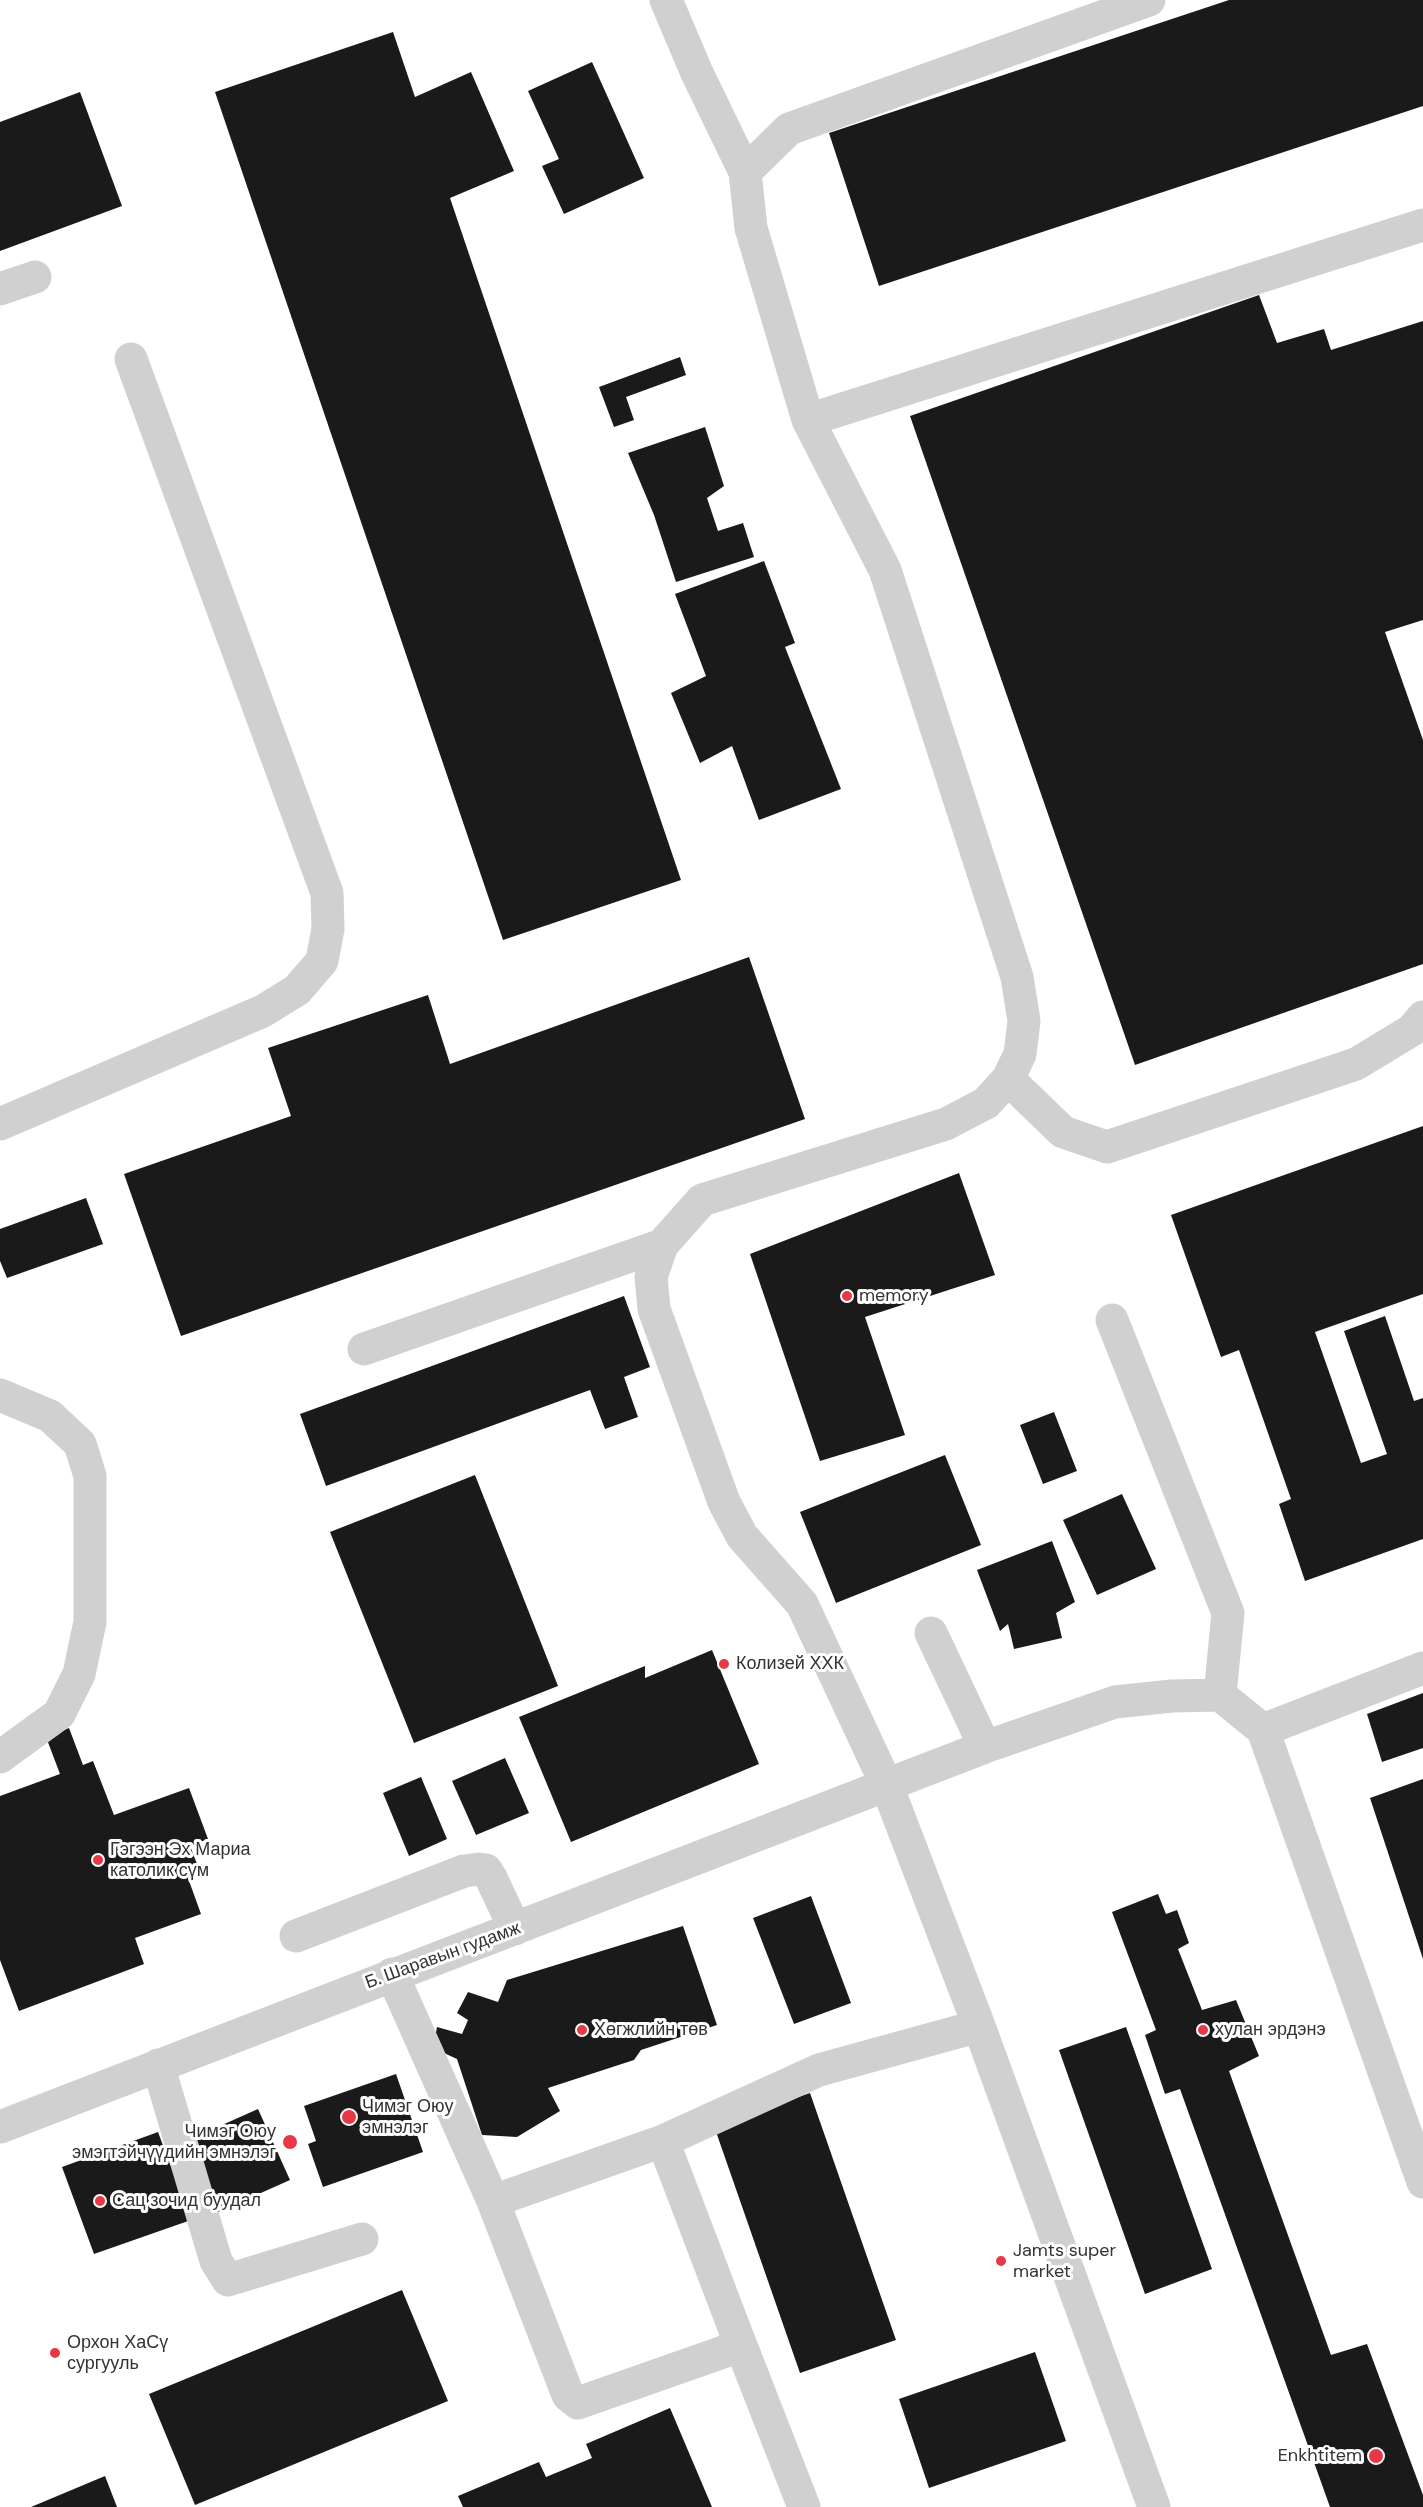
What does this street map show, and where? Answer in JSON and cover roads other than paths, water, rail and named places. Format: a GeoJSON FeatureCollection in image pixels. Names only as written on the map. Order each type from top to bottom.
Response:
{"type":"FeatureCollection","features":[{"type":"Feature","properties":{"kind":"street"},"geometry":{"type":"LineString","coordinates":[[666,0],[697,73],[745,172],[751,228],[808,420],[885,570],[1017,977],[1024,1021],[1020,1054],[1008,1079],[986,1103],[946,1124],[702,1200],[662,1245],[651,1277],[654,1309],[724,1502],[742,1536],[802,1604],[887,1786],[979,2026],[1154,2507]]}},
{"type":"Feature","properties":{"kind":"street"},"geometry":{"type":"LineString","coordinates":[[745,172],[789,129],[1149,0]]}},
{"type":"Feature","properties":{"kind":"street"},"geometry":{"type":"LineString","coordinates":[[808,420],[1423,225]]}},
{"type":"Feature","properties":{"kind":"street"},"geometry":{"type":"LineString","coordinates":[[0,289],[35,276]]}},
{"type":"Feature","properties":{"kind":"street"},"geometry":{"type":"LineString","coordinates":[[0,1124],[263,1011],[297,990],[322,961],[328,929],[327,893],[131,359]]}},
{"type":"Feature","properties":{"kind":"street"},"geometry":{"type":"LineString","coordinates":[[1008,1079],[1063,1132],[1107,1147],[1356,1064],[1412,1030],[1423,1017]]}},
{"type":"Feature","properties":{"kind":"street"},"geometry":{"type":"LineString","coordinates":[[364,1349],[662,1245]]}},
{"type":"Feature","properties":{"kind":"street"},"geometry":{"type":"LineString","coordinates":[[1112,1320],[1228,1613],[1220,1695],[1263,1730],[1423,2182]]}},
{"type":"Feature","properties":{"kind":"street"},"geometry":{"type":"LineString","coordinates":[[0,1395],[50,1416],[80,1444],[90,1476],[90,1622],[80,1674],[59,1714],[0,1756]]}},
{"type":"Feature","properties":{"kind":"street"},"geometry":{"type":"LineString","coordinates":[[931,1633],[984,1747]]}},
{"type":"Feature","properties":{"kind":"street"},"geometry":{"type":"LineString","coordinates":[[1263,1730],[1423,1668]]}},
{"type":"Feature","properties":{"kind":"street","name":"Б. Шаравын гудамж"},"geometry":{"type":"LineString","coordinates":[[0,2127],[984,1747],[1115,1702],[1172,1696],[1220,1695]]}},
{"type":"Feature","properties":{"kind":"street"},"geometry":{"type":"LineString","coordinates":[[296,1936],[464,1871],[479,1869],[486,1870],[491,1878],[515,1929]]}},
{"type":"Feature","properties":{"kind":"street"},"geometry":{"type":"LineString","coordinates":[[392,1974],[493,2201],[568,2395],[578,2403],[729,2350],[738,2338]]}},
{"type":"Feature","properties":{"kind":"street"},"geometry":{"type":"LineString","coordinates":[[493,2201],[663,2141],[819,2070],[979,2026]]}},
{"type":"Feature","properties":{"kind":"street"},"geometry":{"type":"LineString","coordinates":[[158,2065],[216,2261],[228,2280],[362,2239]]}},
{"type":"Feature","properties":{"kind":"street"},"geometry":{"type":"LineString","coordinates":[[663,2141],[804,2507]]}},
{"type":"Feature","properties":{"kind":"place","name":"memory"},"geometry":{"type":"Point","coordinates":[847,1296]}},
{"type":"Feature","properties":{"kind":"place","name":"Колизей ХХК"},"geometry":{"type":"Point","coordinates":[724,1664]}},
{"type":"Feature","properties":{"kind":"place","name":"Гэгээн Эх Мариа католик сүм"},"geometry":{"type":"Point","coordinates":[98,1860]}},
{"type":"Feature","properties":{"kind":"place","name":"Хөгжлийн төв"},"geometry":{"type":"Point","coordinates":[582,2030]}},
{"type":"Feature","properties":{"kind":"place","name":"хулан эрдэнэ"},"geometry":{"type":"Point","coordinates":[1203,2030]}},
{"type":"Feature","properties":{"kind":"place","name":"Чимэг Оюу эмнэлэг"},"geometry":{"type":"Point","coordinates":[349,2117]}},
{"type":"Feature","properties":{"kind":"place","name":"Чимэг Оюу эмэгтэйчүүдийн эмнэлэг"},"geometry":{"type":"Point","coordinates":[290,2142]}},
{"type":"Feature","properties":{"kind":"place","name":"Сац зочид буудал"},"geometry":{"type":"Point","coordinates":[100,2201]}},
{"type":"Feature","properties":{"kind":"place","name":"Jamts super market"},"geometry":{"type":"Point","coordinates":[1001,2261]}},
{"type":"Feature","properties":{"kind":"place","name":"Орхон ХаСү сургууль"},"geometry":{"type":"Point","coordinates":[55,2353]}},
{"type":"Feature","properties":{"kind":"place","name":"Enkhtitem"},"geometry":{"type":"Point","coordinates":[1376,2456]}}]}
